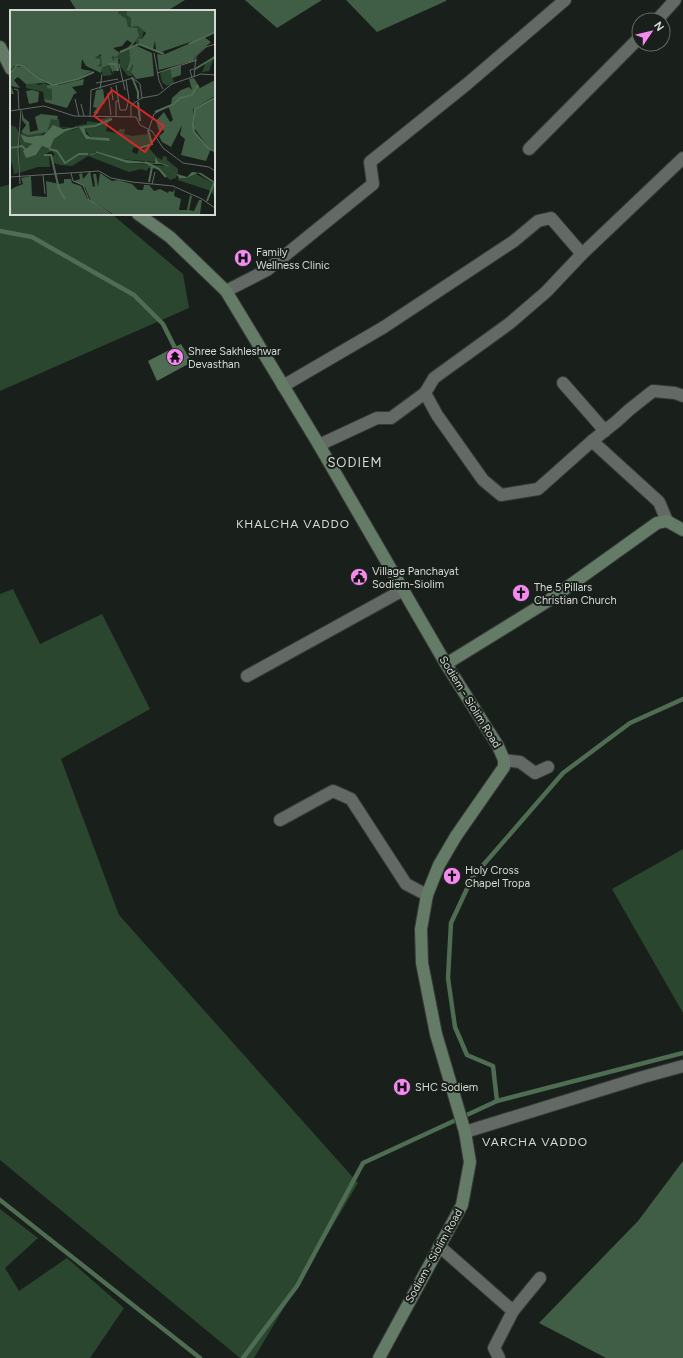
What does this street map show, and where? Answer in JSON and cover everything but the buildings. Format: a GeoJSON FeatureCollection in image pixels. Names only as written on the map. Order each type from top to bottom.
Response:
{"type":"FeatureCollection","features":[{"type":"Feature","properties":{"kind":"main road"},"geometry":{"type":"LineString","coordinates":[[0,47],[10,67]]}},
{"type":"Feature","properties":{"kind":"main road","name":"Sodiem - Siolim Road"},"geometry":{"type":"LineString","coordinates":[[139,215],[170,237],[226,291],[319,445],[446,664],[498,746],[504,760],[504,767],[456,836],[439,865],[427,895],[421,929],[422,963],[436,1034],[464,1128],[470,1162],[462,1206],[379,1358]]}},
{"type":"Feature","properties":{"kind":"main road"},"geometry":{"type":"LineString","coordinates":[[446,664],[548,601],[657,523],[667,521],[683,530]]}},
{"type":"Feature","properties":{"kind":"street"},"geometry":{"type":"LineString","coordinates":[[226,291],[267,270],[373,184],[370,162],[467,84],[565,0]]}},
{"type":"Feature","properties":{"kind":"street"},"geometry":{"type":"LineString","coordinates":[[664,12],[675,0]]}},
{"type":"Feature","properties":{"kind":"street"},"geometry":{"type":"LineString","coordinates":[[529,149],[631,46]]}},
{"type":"Feature","properties":{"kind":"street"},"geometry":{"type":"LineString","coordinates":[[319,445],[377,418],[391,418],[424,393],[434,378],[510,323],[546,292],[582,254],[683,158]]}},
{"type":"Feature","properties":{"kind":"street"},"geometry":{"type":"LineString","coordinates":[[283,386],[384,327],[514,241],[538,221],[551,218],[582,254]]}},
{"type":"Feature","properties":{"kind":"street"},"geometry":{"type":"LineString","coordinates":[[563,383],[605,431]]}},
{"type":"Feature","properties":{"kind":"street"},"geometry":{"type":"LineString","coordinates":[[424,393],[438,416],[483,480],[501,495],[538,489],[592,441],[653,391],[675,393],[683,396]]}},
{"type":"Feature","properties":{"kind":"street"},"geometry":{"type":"LineString","coordinates":[[592,441],[659,502],[667,521]]}},
{"type":"Feature","properties":{"kind":"street"},"geometry":{"type":"LineString","coordinates":[[247,676],[403,590]]}},
{"type":"Feature","properties":{"kind":"street"},"geometry":{"type":"LineString","coordinates":[[504,760],[520,762],[534,772],[548,766]]}},
{"type":"Feature","properties":{"kind":"street"},"geometry":{"type":"LineString","coordinates":[[280,820],[333,791],[351,799],[406,884],[427,895]]}},
{"type":"Feature","properties":{"kind":"street"},"geometry":{"type":"LineString","coordinates":[[464,1128],[683,1066]]}},
{"type":"Feature","properties":{"kind":"street"},"geometry":{"type":"LineString","coordinates":[[439,1246],[513,1311]]}},
{"type":"Feature","properties":{"kind":"street"},"geometry":{"type":"LineString","coordinates":[[499,1358],[494,1348],[513,1311],[540,1278]]}},
{"type":"Feature","properties":{"kind":"shaded area"},"geometry":{"type":"Polygon","coordinates":[[[70,0],[185,0],[169,10],[76,10],[70,0]]]}},
{"type":"Feature","properties":{"kind":"shaded area"},"geometry":{"type":"Polygon","coordinates":[[[245,0],[322,0],[277,28],[245,0]]]}},
{"type":"Feature","properties":{"kind":"shaded area"},"geometry":{"type":"Polygon","coordinates":[[[346,0],[446,0],[446,1],[377,32],[346,0]]]}},
{"type":"Feature","properties":{"kind":"shaded area"},"geometry":{"type":"Polygon","coordinates":[[[10,184],[10,215],[113,215],[183,274],[189,308],[0,391],[0,187],[10,184]]]}},
{"type":"Feature","properties":{"kind":"shaded area"},"geometry":{"type":"Polygon","coordinates":[[[181,344],[192,362],[157,381],[148,361],[181,344]]]}},
{"type":"Feature","properties":{"kind":"shaded area"},"geometry":{"type":"Polygon","coordinates":[[[13,589],[40,644],[102,614],[150,709],[61,759],[119,915],[358,1183],[254,1358],[240,1358],[0,1160],[0,594],[13,589]]]}},
{"type":"Feature","properties":{"kind":"shaded area"},"geometry":{"type":"Polygon","coordinates":[[[683,849],[683,1013],[612,889],[683,849]]]}},
{"type":"Feature","properties":{"kind":"shaded area"},"geometry":{"type":"Polygon","coordinates":[[[683,1161],[683,1358],[606,1358],[539,1323],[638,1221],[683,1161]]]}},
{"type":"Feature","properties":{"kind":"shaded area"},"geometry":{"type":"Polygon","coordinates":[[[0,1209],[38,1238],[5,1268],[19,1291],[67,1258],[124,1308],[90,1358],[0,1358],[0,1209]]]}},
{"type":"Feature","properties":{"kind":"waterway"},"geometry":{"type":"LineString","coordinates":[[0,231],[32,237],[134,295],[163,324],[177,352]]}},
{"type":"Feature","properties":{"kind":"waterway"},"geometry":{"type":"LineString","coordinates":[[497,1101],[493,1066],[467,1055],[455,1027],[448,978],[451,923],[472,878],[563,773],[630,723],[683,699]]}},
{"type":"Feature","properties":{"kind":"waterway"},"geometry":{"type":"LineString","coordinates":[[243,1358],[297,1286],[363,1163],[497,1101],[683,1053]]}},
{"type":"Feature","properties":{"kind":"waterway"},"geometry":{"type":"LineString","coordinates":[[0,1200],[200,1358]]}},
{"type":"Feature","properties":{"kind":"place","name":"Family Wellness Clinic"},"geometry":{"type":"Point","coordinates":[243,258]}},
{"type":"Feature","properties":{"kind":"place","name":"Shree Sakhleshwar Devasthan"},"geometry":{"type":"Point","coordinates":[175,357]}},
{"type":"Feature","properties":{"kind":"place","name":"Village Panchayat Sodiem-Siolim"},"geometry":{"type":"Point","coordinates":[359,577]}},
{"type":"Feature","properties":{"kind":"place","name":"The 5 Pillars Christian Church"},"geometry":{"type":"Point","coordinates":[521,593]}},
{"type":"Feature","properties":{"kind":"place","name":"Holy Cross Chapel Tropa"},"geometry":{"type":"Point","coordinates":[452,876]}},
{"type":"Feature","properties":{"kind":"place","name":"SHC Sodiem"},"geometry":{"type":"Point","coordinates":[402,1087]}},
{"type":"Feature","properties":{"kind":"district","name":"SODIEM"},"geometry":{"type":"Point","coordinates":[355,462]}},
{"type":"Feature","properties":{"kind":"district","name":"KHALCHA VADDO"},"geometry":{"type":"Point","coordinates":[293,524]}},
{"type":"Feature","properties":{"kind":"district","name":"VARCHA VADDO"},"geometry":{"type":"Point","coordinates":[535,1142]}}]}
